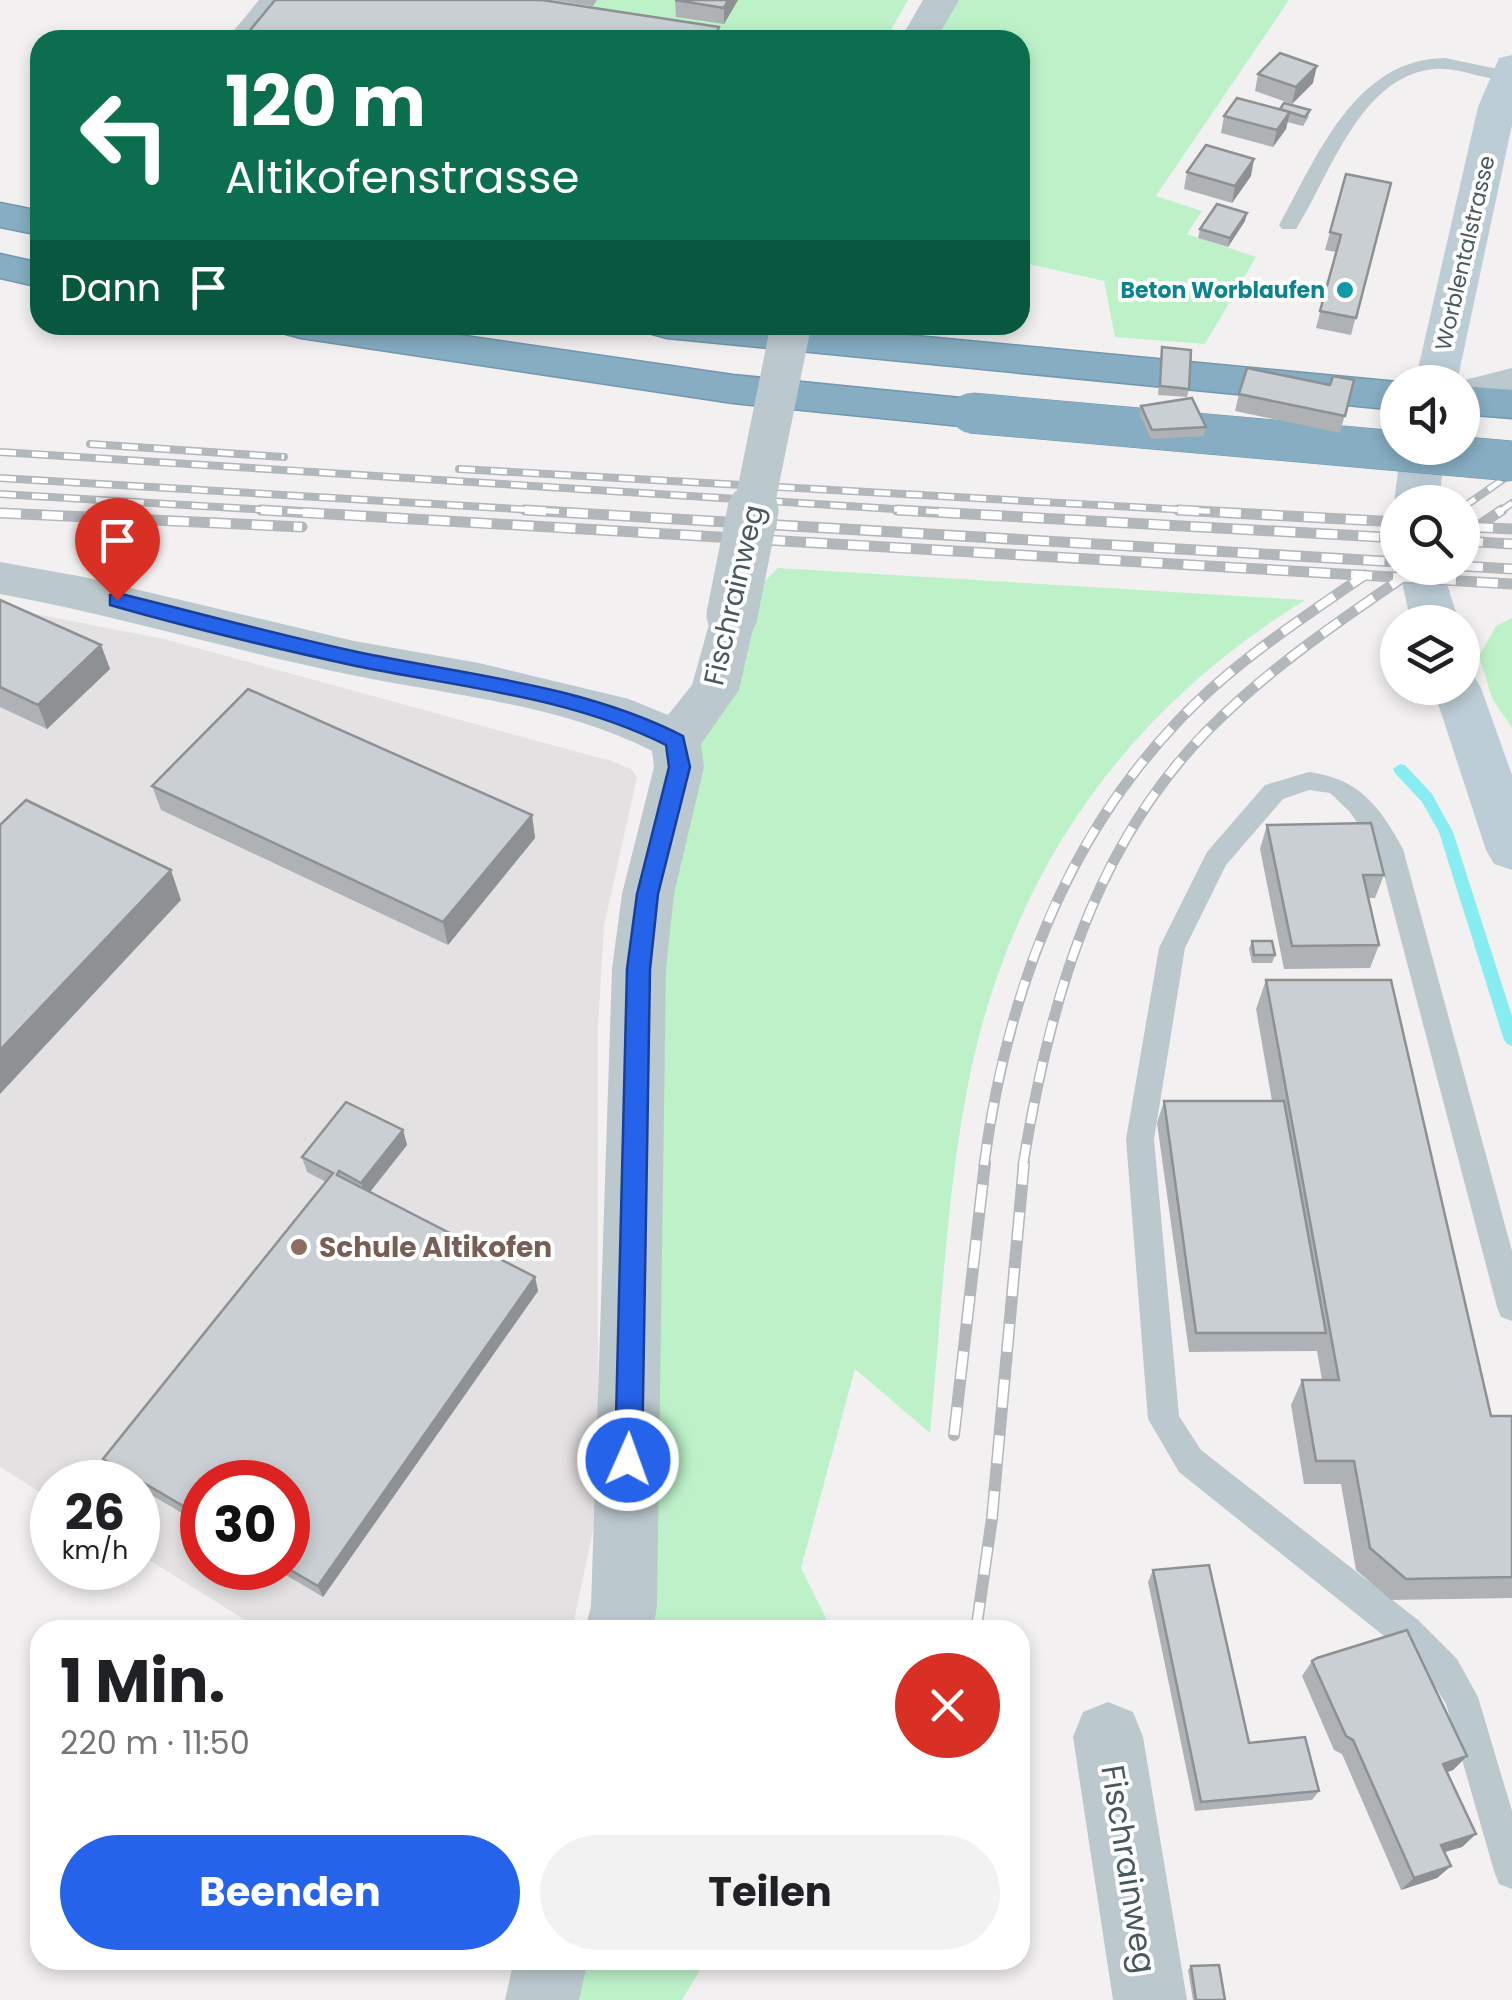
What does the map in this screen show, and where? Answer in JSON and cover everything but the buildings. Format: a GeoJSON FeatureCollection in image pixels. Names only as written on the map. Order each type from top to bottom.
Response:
{"type":"FeatureCollection","features":[{"type":"Feature","properties":{"kind":"highway"},"geometry":{"type":"LineString","coordinates":[[0,215],[30,221]]}},
{"type":"Feature","properties":{"kind":"highway"},"geometry":{"type":"LineString","coordinates":[[0,266],[30,273]]}},
{"type":"Feature","properties":{"kind":"highway"},"geometry":{"type":"LineString","coordinates":[[368,335],[732,389],[1512,461]]}},
{"type":"Feature","properties":{"kind":"highway"},"geometry":{"type":"LineString","coordinates":[[764,335],[1380,394]]}},
{"type":"Feature","properties":{"kind":"highway"},"geometry":{"type":"LineString","coordinates":[[1480,400],[1512,404]]}},
{"type":"Feature","properties":{"kind":"main road","name":"Worblentalstrasse"},"geometry":{"type":"LineString","coordinates":[[1440,365],[1510,71]]}},
{"type":"Feature","properties":{"kind":"main road"},"geometry":{"type":"LineString","coordinates":[[1466,705],[1500,774],[1512,850]]}},
{"type":"Feature","properties":{"kind":"street"},"geometry":{"type":"LineString","coordinates":[[924,30],[941,0]]}},
{"type":"Feature","properties":{"kind":"street","name":"Fischrainweg"},"geometry":{"type":"LineString","coordinates":[[676,741],[715,690],[790,335]]}},
{"type":"Feature","properties":{"kind":"street"},"geometry":{"type":"LineString","coordinates":[[1480,392],[1512,382]]}},
{"type":"Feature","properties":{"kind":"street"},"geometry":{"type":"LineString","coordinates":[[0,578],[84,592],[354,658],[479,681],[629,717],[676,741],[680,767],[648,894],[639,969],[636,1224],[621,1620]]}},
{"type":"Feature","properties":{"kind":"street","name":"Fischrainweg"},"geometry":{"type":"LineString","coordinates":[[1108,1738],[1150,2000]]}},
{"type":"Feature","properties":{"kind":"street"},"geometry":{"type":"LineString","coordinates":[[542,2000],[549,1970]]}},
{"type":"Feature","properties":{"kind":"lane"},"geometry":{"type":"LineString","coordinates":[[243,30],[268,0]]}},
{"type":"Feature","properties":{"kind":"lane"},"geometry":{"type":"LineString","coordinates":[[1289,226],[1346,127],[1384,85],[1425,64],[1510,71]]}},
{"type":"Feature","properties":{"kind":"lane"},"geometry":{"type":"LineString","coordinates":[[1512,1307],[1386,840],[1337,785],[1309,781],[1274,792],[1216,859],[1172,948],[1152,1053],[1140,1139],[1164,1419],[1190,1461],[1406,1632],[1444,1671],[1462,1697],[1512,1871]]}},
{"type":"Feature","properties":{"kind":"shaded area","name":"Schule Altikofen"},"geometry":{"type":"Polygon","coordinates":[[[0,607],[164,639],[611,761],[631,769],[637,777],[604,926],[598,1027],[598,1507],[574,1620],[245,1620],[197,1590],[310,1590],[310,1460],[180,1460],[180,1579],[160,1567],[160,1460],[30,1460],[30,1486],[0,1467],[0,607]]]}},
{"type":"Feature","properties":{"kind":"green space"},"geometry":{"type":"Polygon","coordinates":[[[273,0],[908,0],[891,30],[248,30],[273,0]]]}},
{"type":"Feature","properties":{"kind":"green space"},"geometry":{"type":"Polygon","coordinates":[[[941,0],[1289,0],[1156,196],[1202,211],[1187,234],[1256,257],[1205,344],[1115,337],[1104,281],[1030,264],[1030,30],[924,30],[941,0]]]}},
{"type":"Feature","properties":{"kind":"green space"},"geometry":{"type":"Polygon","coordinates":[[[778,568],[1305,600],[1242,643],[1184,691],[1133,743],[1088,800],[1049,861],[1017,926],[991,996],[963,1115],[950,1205],[930,1433],[855,1369],[801,1568],[827,1620],[619,1620],[639,969],[732,615],[778,568]]]}},
{"type":"Feature","properties":{"kind":"green space"},"geometry":{"type":"Polygon","coordinates":[[[1512,618],[1512,728],[1492,698],[1480,659],[1496,626],[1512,618]]]}},
{"type":"Feature","properties":{"kind":"green space"},"geometry":{"type":"Polygon","coordinates":[[[549,1970],[700,1970],[682,2000],[542,2000],[549,1970]]]}},
{"type":"Feature","properties":{"kind":"waterway"},"geometry":{"type":"LineString","coordinates":[[1400,769],[1427,798],[1446,832],[1512,1040]]}},
{"type":"Feature","properties":{"kind":"railway"},"geometry":{"type":"LineString","coordinates":[[90,444],[284,457]]}},
{"type":"Feature","properties":{"kind":"railway"},"geometry":{"type":"LineString","coordinates":[[0,452],[941,512]]}},
{"type":"Feature","properties":{"kind":"railway"},"geometry":{"type":"LineString","coordinates":[[459,469],[1222,512]]}},
{"type":"Feature","properties":{"kind":"railway"},"geometry":{"type":"LineString","coordinates":[[1480,495],[1512,473]]}},
{"type":"Feature","properties":{"kind":"railway"},"geometry":{"type":"LineString","coordinates":[[0,478],[567,512]]}},
{"type":"Feature","properties":{"kind":"railway"},"geometry":{"type":"LineString","coordinates":[[0,494],[303,512]]}},
{"type":"Feature","properties":{"kind":"railway"},"geometry":{"type":"LineString","coordinates":[[1499,512],[1512,503]]}},
{"type":"Feature","properties":{"kind":"railway"},"geometry":{"type":"LineString","coordinates":[[261,510],[1365,575]]}},
{"type":"Feature","properties":{"kind":"railway"},"geometry":{"type":"LineString","coordinates":[[525,510],[1380,561]]}},
{"type":"Feature","properties":{"kind":"railway"},"geometry":{"type":"LineString","coordinates":[[897,510],[1380,537]]}},
{"type":"Feature","properties":{"kind":"railway"},"geometry":{"type":"LineString","coordinates":[[1178,510],[1380,521]]}},
{"type":"Feature","properties":{"kind":"railway"},"geometry":{"type":"LineString","coordinates":[[1480,525],[1502,510]]}},
{"type":"Feature","properties":{"kind":"railway"},"geometry":{"type":"LineString","coordinates":[[0,513],[302,527]]}},
{"type":"Feature","properties":{"kind":"railway"},"geometry":{"type":"LineString","coordinates":[[1480,527],[1512,529]]}},
{"type":"Feature","properties":{"kind":"railway"},"geometry":{"type":"LineString","coordinates":[[1480,542],[1512,544]]}},
{"type":"Feature","properties":{"kind":"railway"},"geometry":{"type":"LineString","coordinates":[[1480,567],[1512,569]]}},
{"type":"Feature","properties":{"kind":"railway"},"geometry":{"type":"LineString","coordinates":[[984,1165],[1007,1043],[1025,984],[1046,926],[1102,818],[1138,768],[1200,699],[1268,643],[1365,575]]}},
{"type":"Feature","properties":{"kind":"railway"},"geometry":{"type":"LineString","coordinates":[[1365,575],[1380,576]]}},
{"type":"Feature","properties":{"kind":"railway"},"geometry":{"type":"LineString","coordinates":[[1480,582],[1512,584]]}},
{"type":"Feature","properties":{"kind":"railway"},"geometry":{"type":"LineString","coordinates":[[1023,1165],[1046,1047],[1062,989],[1081,933],[1133,827],[1167,777],[1230,709],[1302,649],[1392,585]]}},
{"type":"Feature","properties":{"kind":"railway"},"geometry":{"type":"LineString","coordinates":[[954,1435],[985,1163]]}},
{"type":"Feature","properties":{"kind":"railway"},"geometry":{"type":"LineString","coordinates":[[977,1620],[992,1518],[1024,1163]]}},
{"type":"Feature","properties":{"kind":"place","name":"Beton Worblaufen"},"geometry":{"type":"Point","coordinates":[1345,290]}},
{"type":"Feature","properties":{"kind":"place","name":"Schule Altikofen"},"geometry":{"type":"Point","coordinates":[299,1247]}},
{"type":"Feature","properties":{"kind":"route"},"geometry":{"type":"LineString","coordinates":[[117,600],[354,658],[479,681],[629,717],[658,728],[676,741],[680,767],[648,894],[639,969],[637,1206],[628,1460]]}}]}
